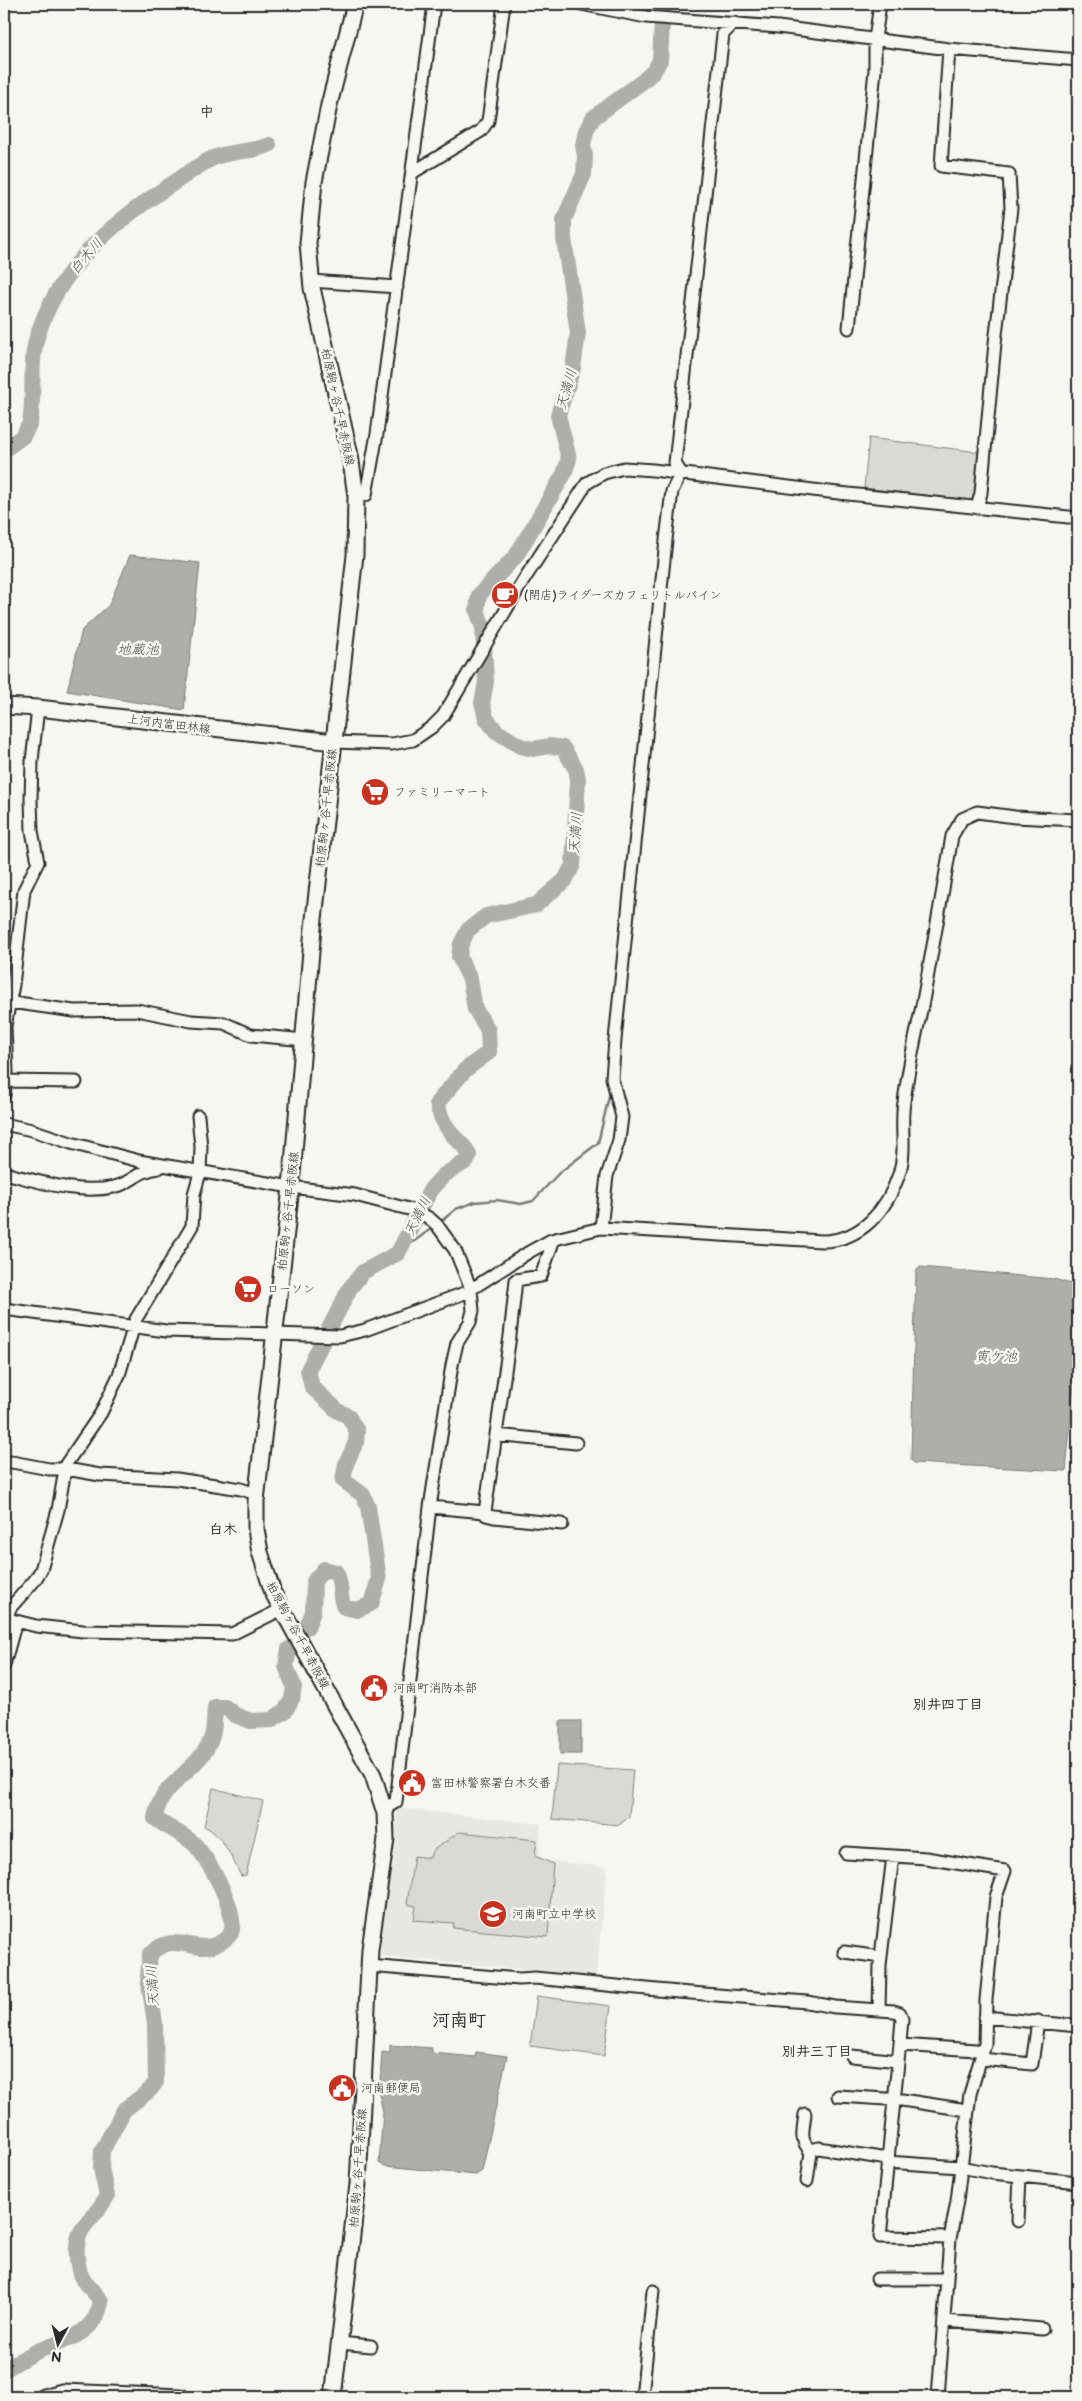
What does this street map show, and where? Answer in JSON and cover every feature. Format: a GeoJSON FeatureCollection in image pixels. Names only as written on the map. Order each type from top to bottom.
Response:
{"type":"FeatureCollection","features":[{"type":"Feature","properties":{"kind":"main road","name":"柏原駒ヶ谷千早赤阪線"},"geometry":{"type":"LineString","coordinates":[[333,2397],[359,2175],[369,1966],[386,1839],[384,1809],[373,1775],[363,1755],[282,1609],[266,1573],[256,1528],[256,1494],[291,1187],[305,1040],[313,928],[355,555],[356,496],[350,455],[311,281],[308,242],[314,182],[330,105],[355,4]]}},
{"type":"Feature","properties":{"kind":"main road","name":"上河内富田林線"},"geometry":{"type":"LineString","coordinates":[[4,706],[38,708],[334,742]]}},
{"type":"Feature","properties":{"kind":"main road"},"geometry":{"type":"LineString","coordinates":[[44,2397],[62,2392],[181,2397]]}},
{"type":"Feature","properties":{"kind":"street"},"geometry":{"type":"LineString","coordinates":[[356,496],[366,495],[377,434],[434,4]]}},
{"type":"Feature","properties":{"kind":"street"},"geometry":{"type":"LineString","coordinates":[[412,173],[481,131],[488,120],[504,4]]}},
{"type":"Feature","properties":{"kind":"street"},"geometry":{"type":"LineString","coordinates":[[582,4],[646,17],[734,23],[949,49],[1078,60]]}},
{"type":"Feature","properties":{"kind":"street"},"geometry":{"type":"LineString","coordinates":[[849,328],[876,70],[875,39],[880,4]]}},
{"type":"Feature","properties":{"kind":"street"},"geometry":{"type":"LineString","coordinates":[[681,473],[675,463],[723,34],[734,23]]}},
{"type":"Feature","properties":{"kind":"street"},"geometry":{"type":"LineString","coordinates":[[949,49],[941,166],[1009,174],[1010,200],[981,493],[977,508]]}},
{"type":"Feature","properties":{"kind":"street"},"geometry":{"type":"LineString","coordinates":[[311,281],[397,286]]}},
{"type":"Feature","properties":{"kind":"street"},"geometry":{"type":"LineString","coordinates":[[334,742],[392,744],[412,740],[432,727],[443,716],[557,526],[587,483],[604,472],[624,468],[681,473],[1078,518]]}},
{"type":"Feature","properties":{"kind":"street"},"geometry":{"type":"LineString","coordinates":[[601,1228],[607,1176],[619,1140],[622,1117],[612,1078],[615,1040],[666,540],[672,491],[681,473]]}},
{"type":"Feature","properties":{"kind":"street"},"geometry":{"type":"LineString","coordinates":[[4,1095],[6,1080],[5,1026],[7,1001],[24,890],[38,862],[32,831],[32,761],[38,708]]}},
{"type":"Feature","properties":{"kind":"street"},"geometry":{"type":"LineString","coordinates":[[4,1309],[188,1333],[275,1334],[325,1337],[354,1333],[471,1290],[551,1240],[601,1228],[822,1241],[838,1240],[865,1228],[887,1199],[902,1165],[904,1102],[952,836],[957,825],[968,814],[977,812],[1015,817],[1078,820]]}},
{"type":"Feature","properties":{"kind":"street"},"geometry":{"type":"LineString","coordinates":[[7,1001],[74,1011],[137,1010],[191,1021],[224,1024],[251,1035],[305,1040]]}},
{"type":"Feature","properties":{"kind":"street"},"geometry":{"type":"LineString","coordinates":[[6,1080],[76,1082]]}},
{"type":"Feature","properties":{"kind":"street"},"geometry":{"type":"LineString","coordinates":[[4,1666],[10,1608],[35,1580],[41,1570],[58,1510],[66,1464],[91,1430],[119,1375],[133,1327],[192,1226],[194,1194],[200,1173],[198,1116]]}},
{"type":"Feature","properties":{"kind":"street"},"geometry":{"type":"LineString","coordinates":[[4,1124],[168,1167],[291,1187],[355,1195],[416,1211],[438,1225],[455,1250],[471,1290],[473,1311],[470,1322],[458,1343],[452,1365],[430,1507],[396,1802],[384,1809]]}},
{"type":"Feature","properties":{"kind":"street"},"geometry":{"type":"LineString","coordinates":[[4,1173],[69,1188],[107,1188],[116,1187],[143,1170],[168,1167]]}},
{"type":"Feature","properties":{"kind":"street"},"geometry":{"type":"LineString","coordinates":[[485,1512],[516,1280],[541,1276],[552,1245],[551,1240]]}},
{"type":"Feature","properties":{"kind":"street"},"geometry":{"type":"LineString","coordinates":[[496,1435],[576,1443]]}},
{"type":"Feature","properties":{"kind":"street"},"geometry":{"type":"LineString","coordinates":[[4,1463],[12,1462],[49,1469],[66,1469],[100,1476],[177,1479],[241,1489],[256,1494]]}},
{"type":"Feature","properties":{"kind":"street"},"geometry":{"type":"LineString","coordinates":[[430,1507],[485,1512],[486,1515],[562,1524]]}},
{"type":"Feature","properties":{"kind":"street"},"geometry":{"type":"LineString","coordinates":[[9,1619],[36,1626],[83,1631],[232,1634],[282,1609]]}},
{"type":"Feature","properties":{"kind":"street"},"geometry":{"type":"LineString","coordinates":[[846,1853],[936,1860],[1005,1871],[996,1897],[983,2056],[970,2094],[967,2110],[957,2201],[950,2238],[938,2397]]}},
{"type":"Feature","properties":{"kind":"street"},"geometry":{"type":"LineString","coordinates":[[879,2010],[882,1956],[892,1856]]}},
{"type":"Feature","properties":{"kind":"street"},"geometry":{"type":"LineString","coordinates":[[844,1952],[882,1956]]}},
{"type":"Feature","properties":{"kind":"street"},"geometry":{"type":"LineString","coordinates":[[369,1966],[519,1979],[535,1978],[900,2013],[902,2019],[900,2044],[880,2237],[950,2238]]}},
{"type":"Feature","properties":{"kind":"street"},"geometry":{"type":"LineString","coordinates":[[985,2017],[1017,2022],[1078,2026]]}},
{"type":"Feature","properties":{"kind":"street"},"geometry":{"type":"LineString","coordinates":[[900,2044],[976,2050],[983,2056],[1032,2064],[1038,2022]]}},
{"type":"Feature","properties":{"kind":"street"},"geometry":{"type":"LineString","coordinates":[[852,2056],[898,2061]]}},
{"type":"Feature","properties":{"kind":"street"},"geometry":{"type":"LineString","coordinates":[[838,2096],[937,2104],[967,2110]]}},
{"type":"Feature","properties":{"kind":"street"},"geometry":{"type":"LineString","coordinates":[[805,2114],[802,2140],[811,2152],[807,2181]]}},
{"type":"Feature","properties":{"kind":"street"},"geometry":{"type":"LineString","coordinates":[[809,2150],[819,2148],[887,2160],[1078,2182]]}},
{"type":"Feature","properties":{"kind":"street"},"geometry":{"type":"LineString","coordinates":[[1018,2221],[1020,2176]]}},
{"type":"Feature","properties":{"kind":"street"},"geometry":{"type":"LineString","coordinates":[[877,2279],[946,2279]]}},
{"type":"Feature","properties":{"kind":"street"},"geometry":{"type":"LineString","coordinates":[[642,2397],[653,2291]]}},
{"type":"Feature","properties":{"kind":"street"},"geometry":{"type":"LineString","coordinates":[[945,2320],[1042,2329]]}},
{"type":"Feature","properties":{"kind":"street"},"geometry":{"type":"LineString","coordinates":[[340,2343],[371,2346]]}},
{"type":"Feature","properties":{"kind":"shaded area"},"geometry":{"type":"Polygon","coordinates":[[[869,438],[978,452],[974,501],[864,488],[869,438]]]}},
{"type":"Feature","properties":{"kind":"shaded area"},"geometry":{"type":"Polygon","coordinates":[[[557,1765],[633,1770],[629,1817],[619,1825],[552,1819],[557,1765]]]}},
{"type":"Feature","properties":{"kind":"shaded area"},"geometry":{"type":"Polygon","coordinates":[[[213,1788],[263,1801],[246,1875],[241,1876],[222,1841],[204,1826],[213,1788]]]}},
{"type":"Feature","properties":{"kind":"shaded area","name":"河南町立中学校"},"geometry":{"type":"Polygon","coordinates":[[[397,1808],[541,1824],[539,1854],[543,1860],[605,1867],[607,1871],[596,1976],[380,1956],[388,1874],[393,1868],[397,1839],[394,1831],[397,1808]]]}},
{"type":"Feature","properties":{"kind":"shaded area"},"geometry":{"type":"Polygon","coordinates":[[[459,1832],[537,1840],[535,1856],[553,1864],[548,1937],[453,1928],[454,1923],[414,1920],[416,1906],[407,1904],[414,1856],[430,1858],[432,1851],[459,1832]]]}},
{"type":"Feature","properties":{"kind":"shaded area"},"geometry":{"type":"Polygon","coordinates":[[[537,1996],[611,2006],[604,2056],[530,2046],[537,1996]]]}},
{"type":"Feature","properties":{"kind":"water","name":"地蔵池"},"geometry":{"type":"Polygon","coordinates":[[[130,555],[200,563],[184,710],[67,691],[82,630],[109,605],[130,555]]]}},
{"type":"Feature","properties":{"kind":"water","name":"寅ケ池"},"geometry":{"type":"Polygon","coordinates":[[[920,1267],[1054,1279],[1078,1286],[1078,1338],[1066,1471],[914,1463],[911,1460],[916,1271],[920,1267]]]}},
{"type":"Feature","properties":{"kind":"water"},"geometry":{"type":"Polygon","coordinates":[[[560,1721],[581,1721],[581,1754],[560,1754],[560,1721]]]}},
{"type":"Feature","properties":{"kind":"water"},"geometry":{"type":"Polygon","coordinates":[[[390,2045],[432,2048],[432,2053],[475,2057],[476,2052],[507,2056],[482,2171],[476,2175],[385,2166],[379,2163],[383,2112],[379,2094],[382,2052],[390,2053],[390,2045]]]}},
{"type":"Feature","properties":{"kind":"waterway","name":"天満川"},"geometry":{"type":"LineString","coordinates":[[307,1627],[313,1612],[314,1581],[324,1569],[336,1572],[344,1607],[357,1610],[371,1604],[379,1579],[368,1507],[363,1495],[343,1480],[346,1464],[356,1442],[357,1431],[348,1416],[338,1411],[312,1387],[308,1370],[350,1288],[363,1272],[398,1253],[431,1189],[444,1175],[467,1161],[469,1155],[446,1126],[440,1115],[437,1103],[465,1070],[489,1052],[488,1030],[475,1009],[470,979],[459,957],[461,944],[468,930],[486,916],[536,905],[565,880],[573,865],[578,779],[576,769],[563,748],[549,746],[533,749],[520,746],[496,731],[486,718],[482,703],[486,682],[483,628],[477,610],[479,595],[516,556],[564,474],[569,459],[558,415],[573,368],[578,333],[564,239],[564,219],[584,174],[585,156],[583,145],[586,131],[593,118],[643,81],[654,71],[660,60],[663,4]]}},
{"type":"Feature","properties":{"kind":"waterway","name":"白木川"},"geometry":{"type":"LineString","coordinates":[[4,450],[23,436],[30,423],[37,337],[46,312],[58,290],[73,269],[108,232],[127,216],[195,168],[218,156],[269,145]]}},
{"type":"Feature","properties":{"kind":"waterway"},"geometry":{"type":"LineString","coordinates":[[439,1223],[456,1209],[475,1202],[497,1200],[521,1204],[533,1201],[559,1173],[598,1143],[610,1092]]}},
{"type":"Feature","properties":{"kind":"waterway"},"geometry":{"type":"LineString","coordinates":[[398,1253],[435,1226]]}},
{"type":"Feature","properties":{"kind":"waterway","name":"天満川"},"geometry":{"type":"LineString","coordinates":[[4,2370],[38,2351],[77,2335],[86,2329],[98,2313],[101,2302],[84,2281],[79,2270],[77,2261],[78,2238],[81,2231],[107,2196],[101,2168],[102,2151],[124,2110],[150,2090],[156,2082],[155,2023],[148,1977],[150,1954],[167,1944],[175,1943],[197,1947],[212,1946],[223,1941],[231,1933],[231,1912],[214,1872],[193,1843],[155,1818],[158,1806],[164,1795],[206,1750],[213,1732],[215,1707],[225,1707],[235,1715],[251,1721],[271,1720],[285,1711],[292,1699],[294,1687],[286,1666],[289,1649]]}},
{"type":"Feature","properties":{"kind":"place","name":"(閉店)ライダーズカフェリトルパイン"},"geometry":{"type":"Point","coordinates":[505,595]}},
{"type":"Feature","properties":{"kind":"place","name":"ファミリーマート"},"geometry":{"type":"Point","coordinates":[375,792]}},
{"type":"Feature","properties":{"kind":"place","name":"ローソン"},"geometry":{"type":"Point","coordinates":[248,1289]}},
{"type":"Feature","properties":{"kind":"place","name":"河南町消防本部"},"geometry":{"type":"Point","coordinates":[374,1688]}},
{"type":"Feature","properties":{"kind":"place","name":"富田林警察署白木交番"},"geometry":{"type":"Point","coordinates":[412,1783]}},
{"type":"Feature","properties":{"kind":"place","name":"河南町立中学校"},"geometry":{"type":"Point","coordinates":[493,1914]}},
{"type":"Feature","properties":{"kind":"place","name":"河南郵便局"},"geometry":{"type":"Point","coordinates":[342,2088]}},
{"type":"Feature","properties":{"kind":"district","name":"中"},"geometry":{"type":"Point","coordinates":[207,111]}},
{"type":"Feature","properties":{"kind":"district","name":"白木"},"geometry":{"type":"Point","coordinates":[223,1529]}},
{"type":"Feature","properties":{"kind":"district","name":"別井四丁目"},"geometry":{"type":"Point","coordinates":[948,1704]}},
{"type":"Feature","properties":{"kind":"district","name":"河南町"},"geometry":{"type":"Point","coordinates":[459,2020]}},
{"type":"Feature","properties":{"kind":"district","name":"別井三丁目"},"geometry":{"type":"Point","coordinates":[817,2051]}}]}
